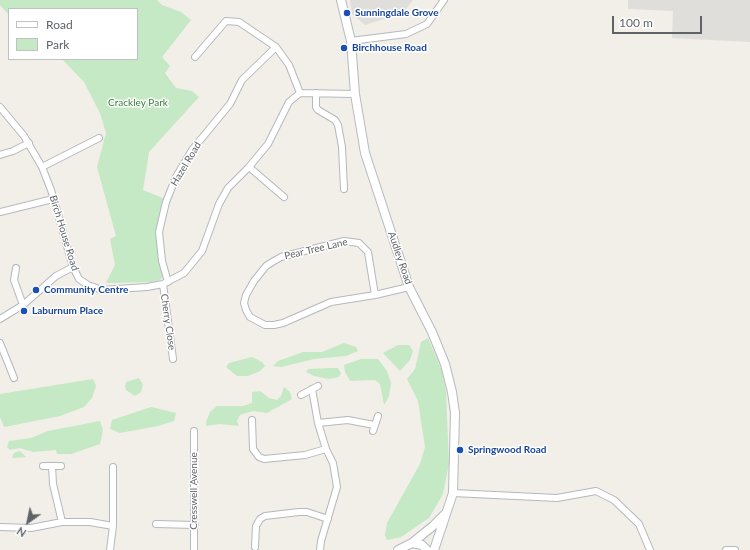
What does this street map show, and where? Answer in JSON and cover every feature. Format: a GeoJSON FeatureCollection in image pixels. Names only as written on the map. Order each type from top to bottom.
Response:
{"type":"FeatureCollection","features":[{"type":"Feature","properties":{"kind":"main road","name":"Audley Road"},"geometry":{"type":"LineString","coordinates":[[341,0],[351,42],[355,94],[365,153],[410,287],[442,357],[452,392],[455,413],[453,493],[434,550]]}},
{"type":"Feature","properties":{"kind":"main road","name":"Audley Road"},"geometry":{"type":"LineString","coordinates":[[401,549],[412,543],[434,526],[447,512]]}},
{"type":"Feature","properties":{"kind":"main road"},"geometry":{"type":"LineString","coordinates":[[412,543],[422,545],[427,550]]}},
{"type":"Feature","properties":{"kind":"street"},"geometry":{"type":"LineString","coordinates":[[351,42],[406,34],[427,24],[444,0]]}},
{"type":"Feature","properties":{"kind":"street"},"geometry":{"type":"LineString","coordinates":[[195,57],[226,21],[240,22],[276,47],[289,65],[300,93],[355,94]]}},
{"type":"Feature","properties":{"kind":"street","name":"Hazel Road"},"geometry":{"type":"LineString","coordinates":[[166,283],[159,232],[166,202],[176,177],[192,150],[230,104],[242,80],[276,47]]}},
{"type":"Feature","properties":{"kind":"street","name":"Birch House Road"},"geometry":{"type":"LineString","coordinates":[[0,107],[29,143],[42,167],[54,199],[73,267],[83,282],[102,290],[147,287],[166,283],[184,273],[202,251],[219,204],[228,188],[249,167],[268,144],[283,111],[289,102],[300,93]]}},
{"type":"Feature","properties":{"kind":"street"},"geometry":{"type":"LineString","coordinates":[[316,93],[316,108],[335,120],[338,125],[342,147],[344,189]]}},
{"type":"Feature","properties":{"kind":"street"},"geometry":{"type":"LineString","coordinates":[[42,167],[99,138]]}},
{"type":"Feature","properties":{"kind":"street"},"geometry":{"type":"LineString","coordinates":[[0,155],[14,151],[29,143]]}},
{"type":"Feature","properties":{"kind":"street"},"geometry":{"type":"LineString","coordinates":[[249,167],[284,197]]}},
{"type":"Feature","properties":{"kind":"street"},"geometry":{"type":"LineString","coordinates":[[0,212],[54,199]]}},
{"type":"Feature","properties":{"kind":"street","name":"Pear Tree Lane"},"geometry":{"type":"LineString","coordinates":[[375,294],[368,252],[360,243],[344,241],[281,257],[274,261],[266,266],[254,281],[246,295],[244,303],[250,316],[265,325],[274,325],[331,302],[375,294],[410,287]]}},
{"type":"Feature","properties":{"kind":"street"},"geometry":{"type":"LineString","coordinates":[[0,320],[23,305],[56,276],[73,267]]}},
{"type":"Feature","properties":{"kind":"street"},"geometry":{"type":"LineString","coordinates":[[16,268],[14,280],[23,305]]}},
{"type":"Feature","properties":{"kind":"street","name":"Cherry Close"},"geometry":{"type":"LineString","coordinates":[[166,283],[173,359]]}},
{"type":"Feature","properties":{"kind":"street"},"geometry":{"type":"LineString","coordinates":[[0,343],[14,378]]}},
{"type":"Feature","properties":{"kind":"street"},"geometry":{"type":"LineString","coordinates":[[301,395],[318,386]]}},
{"type":"Feature","properties":{"kind":"street"},"geometry":{"type":"LineString","coordinates":[[312,389],[318,423],[326,449],[333,463],[337,487],[320,541],[320,550]]}},
{"type":"Feature","properties":{"kind":"street"},"geometry":{"type":"LineString","coordinates":[[318,423],[348,420],[374,428],[378,416]]}},
{"type":"Feature","properties":{"kind":"street"},"geometry":{"type":"LineString","coordinates":[[252,420],[253,449],[259,457],[264,458],[305,455],[326,449]]}},
{"type":"Feature","properties":{"kind":"street","name":"Cresswell Avenue"},"geometry":{"type":"LineString","coordinates":[[194,431],[194,550]]}},
{"type":"Feature","properties":{"kind":"street"},"geometry":{"type":"LineString","coordinates":[[43,466],[62,466]]}},
{"type":"Feature","properties":{"kind":"street"},"geometry":{"type":"LineString","coordinates":[[52,466],[53,484],[62,522]]}},
{"type":"Feature","properties":{"kind":"street"},"geometry":{"type":"LineString","coordinates":[[110,550],[113,526],[112,467]]}},
{"type":"Feature","properties":{"kind":"street"},"geometry":{"type":"LineString","coordinates":[[453,493],[557,498],[596,491],[614,500],[639,524],[650,550]]}},
{"type":"Feature","properties":{"kind":"street"},"geometry":{"type":"LineString","coordinates":[[255,547],[256,526],[260,519],[265,516],[303,512],[328,519]]}},
{"type":"Feature","properties":{"kind":"street"},"geometry":{"type":"LineString","coordinates":[[0,527],[31,528],[62,522],[90,522],[113,526]]}},
{"type":"Feature","properties":{"kind":"street"},"geometry":{"type":"LineString","coordinates":[[156,524],[195,525]]}},
{"type":"Feature","properties":{"kind":"street"},"geometry":{"type":"LineString","coordinates":[[256,538],[264,537]]}},
{"type":"Feature","properties":{"kind":"street"},"geometry":{"type":"LineString","coordinates":[[726,550],[735,550]]}},
{"type":"Feature","properties":{"kind":"shaded area"},"geometry":{"type":"Polygon","coordinates":[[[350,0],[413,0],[403,13],[365,25],[352,14],[350,0]]]}},
{"type":"Feature","properties":{"kind":"shaded area"},"geometry":{"type":"Polygon","coordinates":[[[628,0],[750,0],[750,42],[672,38],[673,11],[628,9],[628,0]]]}},
{"type":"Feature","properties":{"kind":"green space","name":"Crackley Park"},"geometry":{"type":"Polygon","coordinates":[[[0,0],[157,0],[162,5],[181,12],[191,20],[162,57],[170,66],[165,73],[176,88],[192,91],[199,97],[149,152],[143,190],[165,199],[161,215],[164,276],[160,280],[153,282],[106,283],[115,265],[110,239],[116,236],[97,167],[106,133],[100,113],[84,82],[63,60],[138,60],[138,8],[8,8],[8,14],[0,5],[0,0]]]}},
{"type":"Feature","properties":{"kind":"green space"},"geometry":{"type":"Polygon","coordinates":[[[428,338],[442,371],[446,392],[449,464],[443,494],[429,518],[401,537],[387,540],[385,535],[387,523],[420,464],[425,447],[418,401],[407,379],[415,369],[421,342],[428,338]]]}},
{"type":"Feature","properties":{"kind":"green space"},"geometry":{"type":"Polygon","coordinates":[[[344,343],[356,347],[358,351],[346,356],[314,359],[281,367],[273,366],[278,361],[303,352],[322,352],[344,343]]]}},
{"type":"Feature","properties":{"kind":"green space"},"geometry":{"type":"Polygon","coordinates":[[[398,345],[409,345],[413,351],[410,360],[400,371],[383,353],[398,345]]]}},
{"type":"Feature","properties":{"kind":"green space"},"geometry":{"type":"Polygon","coordinates":[[[252,357],[262,362],[265,366],[260,371],[248,376],[237,376],[226,367],[229,363],[252,357]]]}},
{"type":"Feature","properties":{"kind":"green space"},"geometry":{"type":"Polygon","coordinates":[[[361,359],[378,359],[387,371],[391,383],[389,396],[384,405],[380,384],[375,380],[350,381],[345,372],[344,365],[361,359]]]}},
{"type":"Feature","properties":{"kind":"green space"},"geometry":{"type":"Polygon","coordinates":[[[338,368],[341,373],[339,377],[329,379],[314,376],[306,372],[308,369],[338,368]]]}},
{"type":"Feature","properties":{"kind":"green space"},"geometry":{"type":"Polygon","coordinates":[[[139,378],[143,385],[141,392],[135,396],[126,390],[126,382],[139,378]]]}},
{"type":"Feature","properties":{"kind":"green space"},"geometry":{"type":"Polygon","coordinates":[[[93,379],[96,386],[92,398],[84,407],[60,416],[4,427],[0,417],[0,394],[93,379]]]}},
{"type":"Feature","properties":{"kind":"green space"},"geometry":{"type":"Polygon","coordinates":[[[284,387],[290,392],[292,399],[267,413],[253,411],[240,415],[237,421],[239,426],[219,424],[206,426],[210,412],[217,406],[243,406],[252,403],[252,392],[260,391],[269,398],[277,400],[281,396],[284,387]]]}},
{"type":"Feature","properties":{"kind":"green space"},"geometry":{"type":"Polygon","coordinates":[[[151,407],[176,413],[174,421],[158,426],[120,433],[110,429],[112,420],[151,407]]]}},
{"type":"Feature","properties":{"kind":"green space"},"geometry":{"type":"Polygon","coordinates":[[[100,421],[103,430],[100,444],[71,454],[57,454],[56,450],[33,452],[20,448],[10,450],[7,447],[9,441],[31,438],[48,431],[100,421]]]}},
{"type":"Feature","properties":{"kind":"green space"},"geometry":{"type":"Polygon","coordinates":[[[20,451],[26,457],[12,458],[14,453],[20,451]]]}},
{"type":"Feature","properties":{"kind":"place","name":"Sunningdale Grove"},"geometry":{"type":"Point","coordinates":[347,13]}},
{"type":"Feature","properties":{"kind":"place","name":"Birchhouse Road"},"geometry":{"type":"Point","coordinates":[344,48]}},
{"type":"Feature","properties":{"kind":"place","name":"Community Centre"},"geometry":{"type":"Point","coordinates":[36,290]}},
{"type":"Feature","properties":{"kind":"place","name":"Laburnum Place"},"geometry":{"type":"Point","coordinates":[24,311]}},
{"type":"Feature","properties":{"kind":"place","name":"Springwood Road"},"geometry":{"type":"Point","coordinates":[460,450]}}]}
